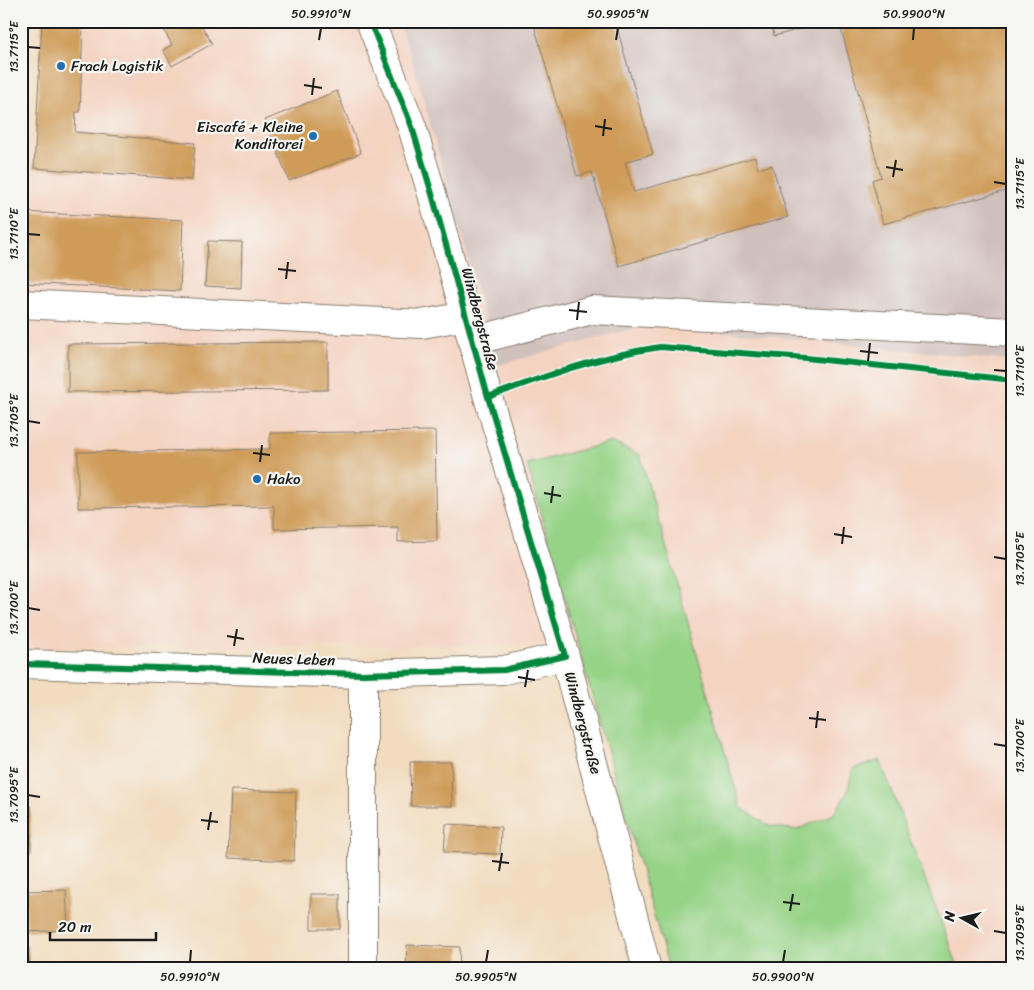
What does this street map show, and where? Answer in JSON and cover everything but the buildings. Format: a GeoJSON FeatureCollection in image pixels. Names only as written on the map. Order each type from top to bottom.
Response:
{"type":"FeatureCollection","features":[{"type":"Feature","properties":{"kind":"street","name":"Windbergstraße"},"geometry":{"type":"LineString","coordinates":[[370,21],[412,127],[565,656],[648,969]]}},
{"type":"Feature","properties":{"kind":"street"},"geometry":{"type":"LineString","coordinates":[[21,304],[422,324],[470,329],[592,310],[1013,332]]}},
{"type":"Feature","properties":{"kind":"street","name":"Neues Leben"},"geometry":{"type":"LineString","coordinates":[[21,664],[363,674],[504,670],[565,656]]}},
{"type":"Feature","properties":{"kind":"street"},"geometry":{"type":"LineString","coordinates":[[363,674],[363,969]]}},
{"type":"Feature","properties":{"kind":"shaded area"},"geometry":{"type":"Polygon","coordinates":[[[42,21],[398,21],[411,56],[650,324],[1013,361],[1013,969],[959,969],[880,760],[853,769],[847,793],[834,814],[796,830],[770,826],[741,808],[640,455],[528,464],[578,645],[21,648],[21,136],[37,136],[42,21]]]}},
{"type":"Feature","properties":{"kind":"shaded area"},"geometry":{"type":"Polygon","coordinates":[[[398,21],[1013,21],[1013,361],[650,324],[498,365],[411,56],[398,21]]]}},
{"type":"Feature","properties":{"kind":"green space"},"geometry":{"type":"Polygon","coordinates":[[[611,442],[640,455],[741,808],[770,826],[796,830],[834,814],[847,793],[853,769],[880,760],[959,969],[669,969],[527,464],[611,442]]]}},
{"type":"Feature","properties":{"kind":"cycle path"},"geometry":{"type":"LineString","coordinates":[[21,664],[363,674],[504,670],[565,656],[488,397],[412,127],[370,21]]}},
{"type":"Feature","properties":{"kind":"cycle path"},"geometry":{"type":"LineString","coordinates":[[488,397],[594,361],[660,347],[806,358],[1013,380]]}},
{"type":"Feature","properties":{"kind":"place","name":"Frach Logistik"},"geometry":{"type":"Point","coordinates":[61,66]}},
{"type":"Feature","properties":{"kind":"place","name":"Eiscafé + Kleine Konditorei"},"geometry":{"type":"Point","coordinates":[313,136]}},
{"type":"Feature","properties":{"kind":"place","name":"Hako"},"geometry":{"type":"Point","coordinates":[257,479]}}]}
